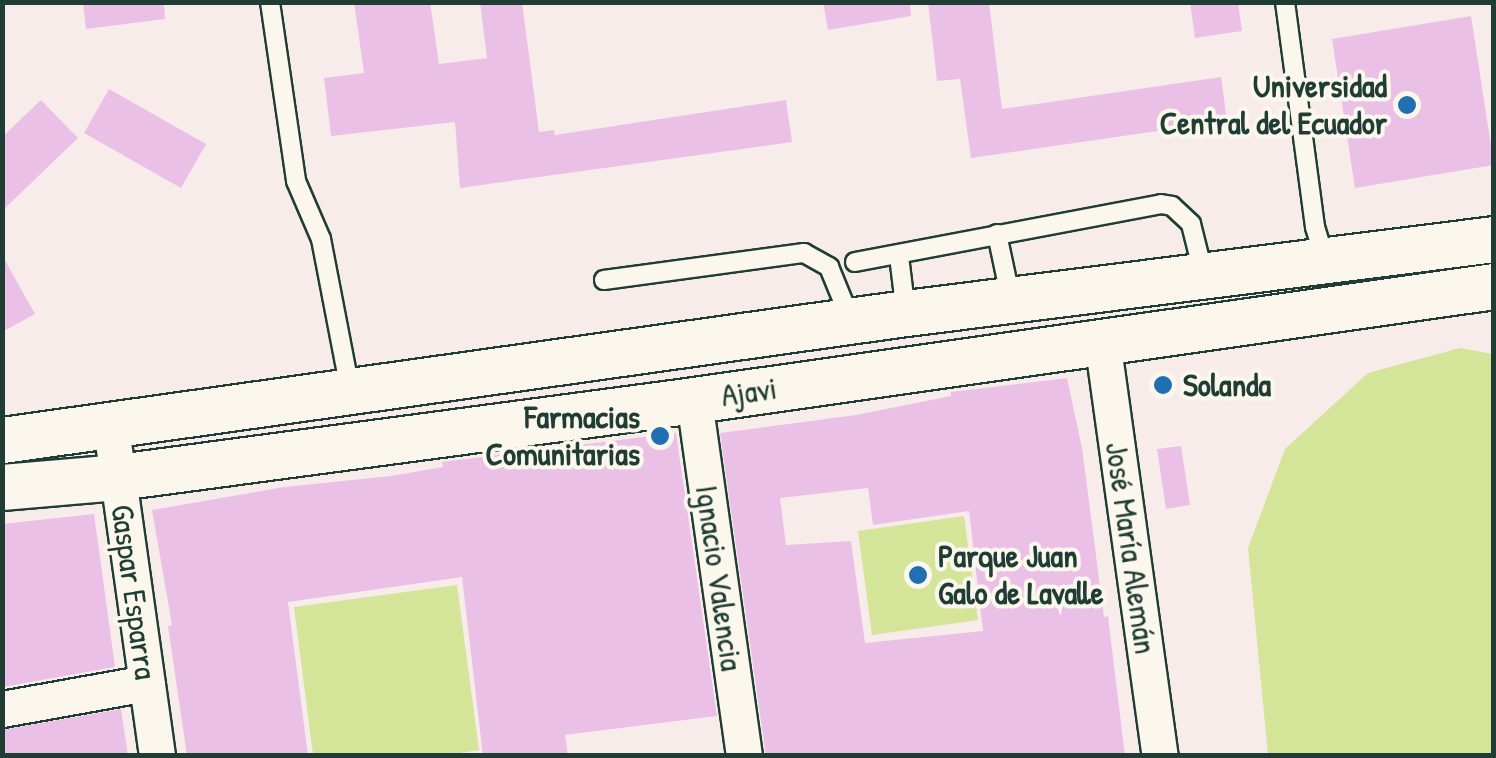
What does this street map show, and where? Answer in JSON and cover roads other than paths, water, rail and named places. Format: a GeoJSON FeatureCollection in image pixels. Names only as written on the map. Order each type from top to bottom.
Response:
{"type":"FeatureCollection","features":[{"type":"Feature","properties":{"kind":"street","name":"Ajavi"},"geometry":{"type":"LineString","coordinates":[[2,440],[111,428],[906,313],[1494,239]]}},
{"type":"Feature","properties":{"kind":"street","name":"Ajavi"},"geometry":{"type":"LineString","coordinates":[[2,487],[118,477],[694,400],[1494,286]]}},
{"type":"Feature","properties":{"kind":"street","name":"José María Alemán"},"geometry":{"type":"LineString","coordinates":[[1102,340],[1160,756]]}},
{"type":"Feature","properties":{"kind":"street","name":"Ignacio Valencia"},"geometry":{"type":"LineString","coordinates":[[694,400],[744,756]]}},
{"type":"Feature","properties":{"kind":"street","name":"Gaspar Esparra"},"geometry":{"type":"LineString","coordinates":[[111,428],[157,756]]}},
{"type":"Feature","properties":{"kind":"street"},"geometry":{"type":"LineString","coordinates":[[2,710],[146,683]]}},
{"type":"Feature","properties":{"kind":"lane"},"geometry":{"type":"LineString","coordinates":[[270,2],[296,181],[321,239],[350,391]]}},
{"type":"Feature","properties":{"kind":"lane"},"geometry":{"type":"LineString","coordinates":[[1285,2],[1316,227],[1325,260]]}},
{"type":"Feature","properties":{"kind":"lane"},"geometry":{"type":"LineString","coordinates":[[854,262],[1162,204],[1172,206],[1192,224],[1204,276]]}},
{"type":"Feature","properties":{"kind":"lane"},"geometry":{"type":"LineString","coordinates":[[998,234],[1011,300]]}},
{"type":"Feature","properties":{"kind":"lane"},"geometry":{"type":"LineString","coordinates":[[604,280],[804,252],[829,267],[851,321]]}},
{"type":"Feature","properties":{"kind":"lane"},"geometry":{"type":"LineString","coordinates":[[899,256],[906,313]]}},
{"type":"Feature","properties":{"kind":"place","name":"Universidad Central del Ecuador"},"geometry":{"type":"Point","coordinates":[1407,105]}},
{"type":"Feature","properties":{"kind":"place","name":"Solanda"},"geometry":{"type":"Point","coordinates":[1163,385]}},
{"type":"Feature","properties":{"kind":"place","name":"Farmacias Comunitarias"},"geometry":{"type":"Point","coordinates":[660,436]}},
{"type":"Feature","properties":{"kind":"place","name":"Parque Juan Galo de Lavalle"},"geometry":{"type":"Point","coordinates":[918,575]}}]}
